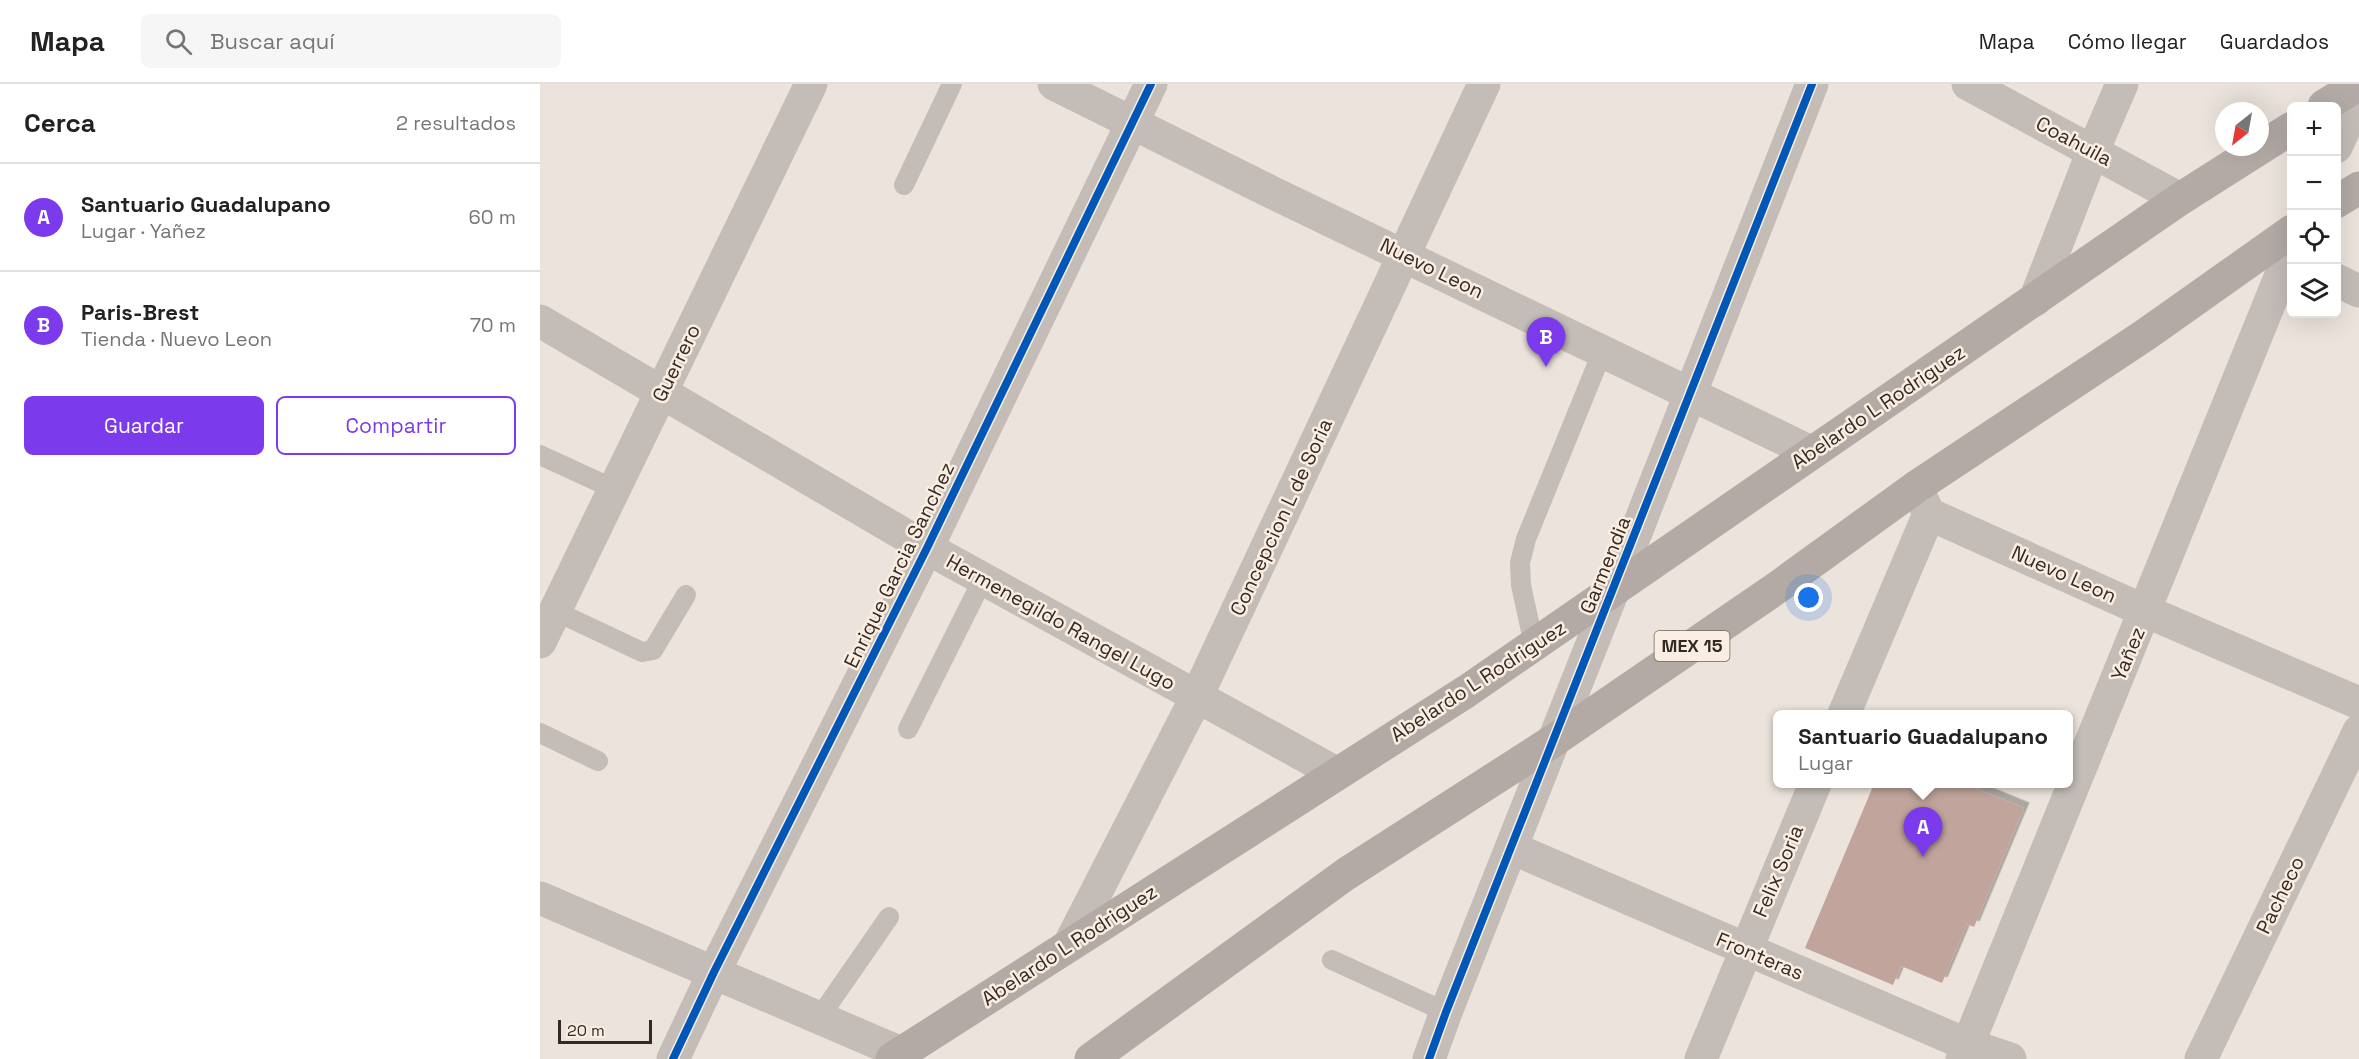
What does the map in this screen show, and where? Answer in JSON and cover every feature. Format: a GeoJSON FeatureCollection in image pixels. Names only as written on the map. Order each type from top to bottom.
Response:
{"type":"FeatureCollection","features":[{"type":"Feature","properties":{"kind":"main road"},"geometry":{"type":"LineString","coordinates":[[2330,102],[2359,84]]}},
{"type":"Feature","properties":{"kind":"main road","name":"Abelardo L Rodriguez"},"geometry":{"type":"LineString","coordinates":[[897,1056],[1534,645],[2180,199],[2287,131]]}},
{"type":"Feature","properties":{"kind":"main road"},"geometry":{"type":"LineString","coordinates":[[2341,199],[2359,188]]}},
{"type":"Feature","properties":{"kind":"main road","name":"MEX 15"},"geometry":{"type":"LineString","coordinates":[[1091,1059],[1346,874],[1553,741],[1778,587],[1922,500],[2145,335],[2287,250]]}},
{"type":"Feature","properties":{"kind":"street","name":"Guerrero"},"geometry":{"type":"LineString","coordinates":[[540,642],[812,84]]}},
{"type":"Feature","properties":{"kind":"street","name":"Nuevo Leon"},"geometry":{"type":"LineString","coordinates":[[1054,84],[1811,452]]}},
{"type":"Feature","properties":{"kind":"street","name":"Enrique Garcia Sanchez"},"geometry":{"type":"LineString","coordinates":[[673,1059],[714,972],[927,548],[1151,84]]}},
{"type":"Feature","properties":{"kind":"street","name":"Concepcion L de Soria"},"geometry":{"type":"LineString","coordinates":[[1069,945],[1197,696],[1484,84]]}},
{"type":"Feature","properties":{"kind":"street","name":"Garmendia"},"geometry":{"type":"LineString","coordinates":[[1429,1059],[1812,84]]}},
{"type":"Feature","properties":{"kind":"street","name":"Coahuila"},"geometry":{"type":"LineString","coordinates":[[1968,84],[2180,199]]}},
{"type":"Feature","properties":{"kind":"street"},"geometry":{"type":"LineString","coordinates":[[2035,300],[2093,151],[2122,84]]}},
{"type":"Feature","properties":{"kind":"street"},"geometry":{"type":"LineString","coordinates":[[2341,138],[2359,97]]}},
{"type":"Feature","properties":{"kind":"street","name":"Yañez"},"geometry":{"type":"LineString","coordinates":[[2073,787],[2287,258]]}},
{"type":"Feature","properties":{"kind":"street"},"geometry":{"type":"LineString","coordinates":[[2341,282],[2359,291]]}},
{"type":"Feature","properties":{"kind":"street","name":"Hermenegildo Rangel Lugo"},"geometry":{"type":"LineString","coordinates":[[540,321],[927,548],[1336,773]]}},
{"type":"Feature","properties":{"kind":"street","name":"Nuevo Leon"},"geometry":{"type":"LineString","coordinates":[[1922,500],[2145,611],[2359,703]]}},
{"type":"Feature","properties":{"kind":"street"},"geometry":{"type":"LineString","coordinates":[[1845,710],[1922,500]]}},
{"type":"Feature","properties":{"kind":"street","name":"Pacheco"},"geometry":{"type":"LineString","coordinates":[[2201,1059],[2359,731]]}},
{"type":"Feature","properties":{"kind":"street","name":"Felix Soria"},"geometry":{"type":"LineString","coordinates":[[1701,1059],[1813,788]]}},
{"type":"Feature","properties":{"kind":"street","name":"Yañez"},"geometry":{"type":"LineString","coordinates":[[1965,1052],[2073,788]]}},
{"type":"Feature","properties":{"kind":"street","name":"Fronteras"},"geometry":{"type":"LineString","coordinates":[[1512,848],[1745,950],[1965,1052],[2010,1059]]}},
{"type":"Feature","properties":{"kind":"street"},"geometry":{"type":"LineString","coordinates":[[540,898],[819,1018],[897,1056]]}},
{"type":"Feature","properties":{"kind":"lane"},"geometry":{"type":"LineString","coordinates":[[904,185],[952,84]]}},
{"type":"Feature","properties":{"kind":"lane"},"geometry":{"type":"LineString","coordinates":[[1534,645],[1521,585],[1520,563],[1526,539],[1603,350]]}},
{"type":"Feature","properties":{"kind":"lane"},"geometry":{"type":"LineString","coordinates":[[540,455],[614,489]]}},
{"type":"Feature","properties":{"kind":"lane"},"geometry":{"type":"LineString","coordinates":[[909,729],[983,579]]}},
{"type":"Feature","properties":{"kind":"lane"},"geometry":{"type":"LineString","coordinates":[[555,611],[642,652],[653,650],[686,595]]}},
{"type":"Feature","properties":{"kind":"lane"},"geometry":{"type":"LineString","coordinates":[[540,734],[598,761]]}},
{"type":"Feature","properties":{"kind":"lane"},"geometry":{"type":"LineString","coordinates":[[819,1018],[889,917]]}},
{"type":"Feature","properties":{"kind":"lane"},"geometry":{"type":"LineString","coordinates":[[1332,960],[1446,1012]]}},
{"type":"Feature","properties":{"kind":"building"},"geometry":{"type":"Polygon","coordinates":[[[1872,788],[1975,788],[2024,808],[1974,927],[1967,924],[1942,983],[1901,966],[1893,985],[1805,948],[1872,788]]]}},
{"type":"Feature","properties":{"kind":"cycle path"},"geometry":{"type":"LineString","coordinates":[[673,1059],[714,972],[927,548],[1151,84]]}},
{"type":"Feature","properties":{"kind":"cycle path"},"geometry":{"type":"LineString","coordinates":[[1429,1059],[1812,84]]}},
{"type":"Feature","properties":{"kind":"place","name":"Paris-Brest"},"geometry":{"type":"Point","coordinates":[1546,367]}},
{"type":"Feature","properties":{"kind":"place","name":"Santuario Guadalupano"},"geometry":{"type":"Point","coordinates":[1923,857]}}]}
